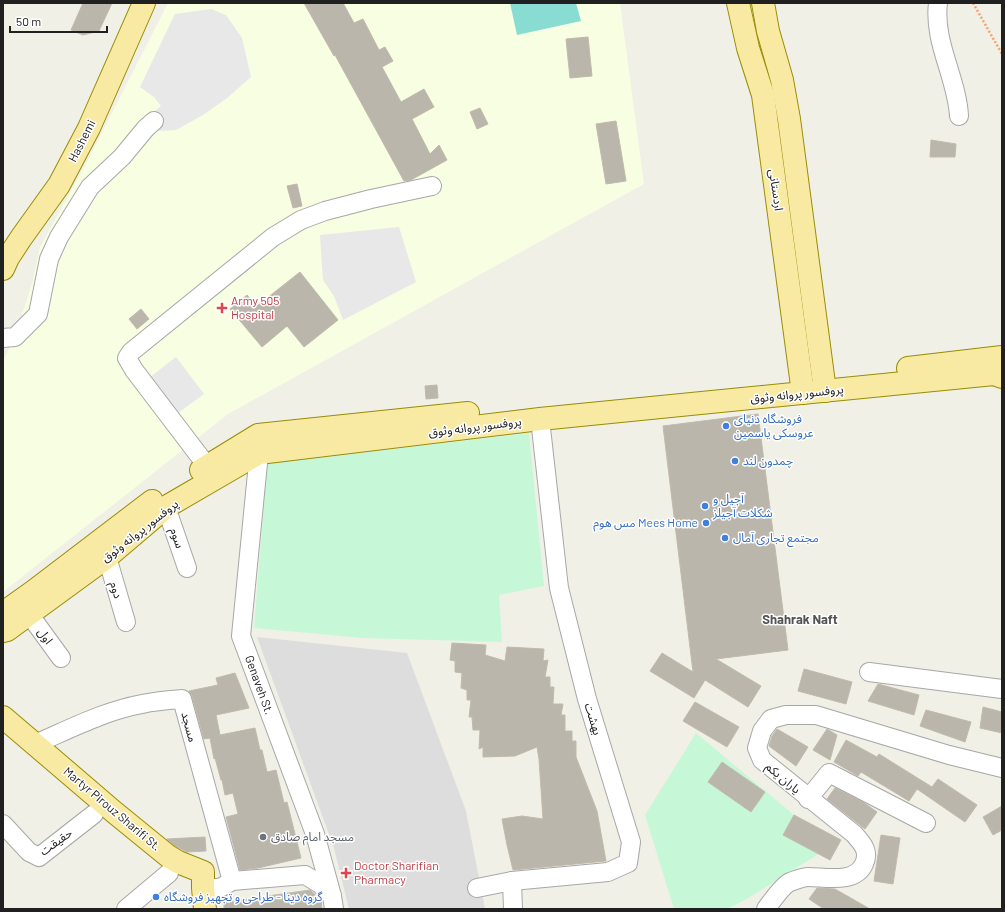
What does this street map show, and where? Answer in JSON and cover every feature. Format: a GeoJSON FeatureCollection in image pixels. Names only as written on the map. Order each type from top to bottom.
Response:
{"type":"FeatureCollection","features":[{"type":"Feature","properties":{"kind":"main road","name":"Hashemi"},"geometry":{"type":"LineString","coordinates":[[3,269],[8,258],[59,185],[89,128],[144,3]]}},
{"type":"Feature","properties":{"kind":"main road","name":"اردستانی"},"geometry":{"type":"LineString","coordinates":[[738,3],[748,48],[763,95],[802,387]]}},
{"type":"Feature","properties":{"kind":"main road","name":"اردستانی"},"geometry":{"type":"LineString","coordinates":[[763,3],[768,30],[782,80],[789,120],[824,384]]}},
{"type":"Feature","properties":{"kind":"main road","name":"پروفسور پروانه وثوق"},"geometry":{"type":"LineString","coordinates":[[3,631],[7,630],[29,614],[102,550],[163,501],[263,441],[540,412],[802,387],[1002,357]]}},
{"type":"Feature","properties":{"kind":"main road","name":"پروفسور پروانه وثوق"},"geometry":{"type":"LineString","coordinates":[[824,384],[994,374],[1002,377]]}},
{"type":"Feature","properties":{"kind":"main road","name":"پروفسور پروانه وثوق"},"geometry":{"type":"LineString","coordinates":[[3,613],[34,591],[102,550]]}},
{"type":"Feature","properties":{"kind":"main road","name":"Martyr Pirouz Sharifi St."},"geometry":{"type":"LineString","coordinates":[[3,717],[35,744],[99,809]]}},
{"type":"Feature","properties":{"kind":"main road","name":"Martyr Pirouz Sharifi St."},"geometry":{"type":"LineString","coordinates":[[3,735],[174,868],[203,880]]}},
{"type":"Feature","properties":{"kind":"main road"},"geometry":{"type":"LineString","coordinates":[[203,880],[205,909]]}},
{"type":"Feature","properties":{"kind":"street"},"geometry":{"type":"LineString","coordinates":[[938,3],[936,13],[943,53],[958,102],[959,116]]}},
{"type":"Feature","properties":{"kind":"street"},"geometry":{"type":"LineString","coordinates":[[3,338],[15,337],[38,314],[49,260],[59,237],[90,187],[122,157],[146,128],[154,121]]}},
{"type":"Feature","properties":{"kind":"street"},"geometry":{"type":"LineString","coordinates":[[212,472],[134,370],[127,358],[132,352],[273,237],[301,220],[325,211],[371,199],[432,186]]}},
{"type":"Feature","properties":{"kind":"street","name":"بهشت"},"geometry":{"type":"LineString","coordinates":[[477,888],[512,881],[608,872],[628,863],[631,842],[587,699],[559,588],[540,412]]}},
{"type":"Feature","properties":{"kind":"street","name":"Genaveh St."},"geometry":{"type":"LineString","coordinates":[[263,441],[241,636],[317,844],[333,902]]}},
{"type":"Feature","properties":{"kind":"street","name":"سوم"},"geometry":{"type":"LineString","coordinates":[[163,501],[187,568]]}},
{"type":"Feature","properties":{"kind":"street","name":"دوم"},"geometry":{"type":"LineString","coordinates":[[102,550],[126,622]]}},
{"type":"Feature","properties":{"kind":"street","name":"اول"},"geometry":{"type":"LineString","coordinates":[[29,614],[61,658]]}},
{"type":"Feature","properties":{"kind":"street"},"geometry":{"type":"LineString","coordinates":[[869,672],[1002,689]]}},
{"type":"Feature","properties":{"kind":"street","name":"مسجد"},"geometry":{"type":"LineString","coordinates":[[35,744],[120,709],[142,703],[182,699],[232,881]]}},
{"type":"Feature","properties":{"kind":"street","name":"یاران یکم"},"geometry":{"type":"LineString","coordinates":[[766,909],[788,883],[806,877],[848,877],[861,870],[866,860],[865,846],[854,834],[762,760],[757,748],[762,731],[771,719],[786,715],[816,715],[949,755],[1002,768]]}},
{"type":"Feature","properties":{"kind":"street"},"geometry":{"type":"LineString","coordinates":[[808,798],[829,773],[926,823]]}},
{"type":"Feature","properties":{"kind":"street","name":"حقیقت"},"geometry":{"type":"LineString","coordinates":[[3,824],[29,852],[39,857],[99,809]]}},
{"type":"Feature","properties":{"kind":"street"},"geometry":{"type":"LineString","coordinates":[[317,844],[314,864],[305,875],[320,884],[333,902]]}},
{"type":"Feature","properties":{"kind":"street"},"geometry":{"type":"LineString","coordinates":[[126,909],[174,868]]}},
{"type":"Feature","properties":{"kind":"street","name":"Martyr Pirouz Sharifi St."},"geometry":{"type":"LineString","coordinates":[[203,880],[220,888],[232,881],[305,875]]}},
{"type":"Feature","properties":{"kind":"street"},"geometry":{"type":"LineString","coordinates":[[512,881],[513,909]]}},
{"type":"Feature","properties":{"kind":"path"},"geometry":{"type":"LineString","coordinates":[[973,3],[1002,54]]}},
{"type":"Feature","properties":{"kind":"shaded area","name":"Army 505 Hospital"},"geometry":{"type":"Polygon","coordinates":[[[168,3],[620,3],[644,184],[228,414],[3,592],[3,361],[15,337],[33,280],[40,247],[86,164],[168,3]]]}},
{"type":"Feature","properties":{"kind":"shaded area"},"geometry":{"type":"Polygon","coordinates":[[[510,3],[576,3],[581,21],[517,35],[510,3]]]}},
{"type":"Feature","properties":{"kind":"shaded area"},"geometry":{"type":"Polygon","coordinates":[[[211,9],[226,15],[242,38],[251,77],[227,98],[203,115],[176,130],[158,131],[151,114],[161,106],[154,97],[140,87],[175,14],[211,9]]]}},
{"type":"Feature","properties":{"kind":"shaded area"},"geometry":{"type":"Polygon","coordinates":[[[399,227],[416,282],[343,320],[334,296],[323,280],[320,235],[399,227]]]}},
{"type":"Feature","properties":{"kind":"shaded area"},"geometry":{"type":"Polygon","coordinates":[[[176,357],[204,394],[167,421],[140,385],[176,357]]]}},
{"type":"Feature","properties":{"kind":"shaded area"},"geometry":{"type":"Polygon","coordinates":[[[257,637],[407,653],[466,811],[485,909],[349,909],[334,848],[257,637]]]}},
{"type":"Feature","properties":{"kind":"green space"},"geometry":{"type":"Polygon","coordinates":[[[529,433],[544,586],[499,595],[502,642],[363,638],[254,628],[267,464],[529,433]]]}},
{"type":"Feature","properties":{"kind":"green space"},"geometry":{"type":"Polygon","coordinates":[[[696,733],[794,815],[833,845],[745,900],[727,909],[674,909],[645,815],[696,733]]]}},
{"type":"Feature","properties":{"kind":"building"},"geometry":{"type":"Polygon","coordinates":[[[83,3],[112,3],[99,31],[83,35],[71,30],[83,3]]]}},
{"type":"Feature","properties":{"kind":"building"},"geometry":{"type":"Polygon","coordinates":[[[304,3],[343,3],[354,23],[363,19],[379,50],[385,47],[393,61],[382,67],[401,102],[424,89],[434,107],[412,119],[430,154],[439,145],[447,160],[411,180],[404,181],[335,55],[334,56],[304,3]]]}},
{"type":"Feature","properties":{"kind":"building"},"geometry":{"type":"Polygon","coordinates":[[[588,37],[592,76],[570,78],[566,39],[588,37]]]}},
{"type":"Feature","properties":{"kind":"building"},"geometry":{"type":"Polygon","coordinates":[[[480,108],[488,124],[477,129],[470,112],[480,108]]]}},
{"type":"Feature","properties":{"kind":"building"},"geometry":{"type":"Polygon","coordinates":[[[616,121],[626,181],[606,184],[596,124],[616,121]]]}},
{"type":"Feature","properties":{"kind":"building"},"geometry":{"type":"Polygon","coordinates":[[[931,140],[956,144],[955,157],[930,157],[931,140]]]}},
{"type":"Feature","properties":{"kind":"building"},"geometry":{"type":"Polygon","coordinates":[[[297,184],[302,206],[293,208],[287,186],[297,184]]]}},
{"type":"Feature","properties":{"kind":"building"},"geometry":{"type":"Polygon","coordinates":[[[300,272],[338,320],[304,347],[287,326],[262,347],[230,309],[247,295],[257,306],[300,272]]]}},
{"type":"Feature","properties":{"kind":"building"},"geometry":{"type":"Polygon","coordinates":[[[141,309],[149,319],[137,329],[129,319],[141,309]]]}},
{"type":"Feature","properties":{"kind":"building"},"geometry":{"type":"Polygon","coordinates":[[[437,385],[438,398],[426,399],[425,386],[437,385]]]}},
{"type":"Feature","properties":{"kind":"building","name":"مجتمع تجاری آمال"},"geometry":{"type":"Polygon","coordinates":[[[758,414],[788,650],[716,659],[761,686],[748,707],[705,680],[694,698],[650,671],[662,653],[693,672],[663,426],[758,414]]]}},
{"type":"Feature","properties":{"kind":"building"},"geometry":{"type":"Polygon","coordinates":[[[452,643],[486,645],[485,655],[505,661],[507,647],[544,649],[543,661],[548,660],[545,677],[550,677],[550,687],[554,687],[553,704],[563,704],[561,715],[565,715],[565,731],[572,731],[572,741],[576,741],[576,757],[597,811],[606,861],[513,870],[502,819],[522,816],[543,819],[537,747],[515,756],[483,757],[483,747],[479,749],[480,730],[473,730],[472,717],[469,717],[471,700],[467,700],[467,690],[461,688],[462,673],[455,672],[455,661],[450,660],[452,643]]]}},
{"type":"Feature","properties":{"kind":"building"},"geometry":{"type":"Polygon","coordinates":[[[804,669],[852,682],[846,704],[798,691],[804,669]]]}},
{"type":"Feature","properties":{"kind":"building"},"geometry":{"type":"Polygon","coordinates":[[[235,673],[249,708],[216,715],[220,735],[255,728],[267,772],[276,770],[284,803],[287,802],[301,858],[258,868],[240,870],[226,817],[238,814],[233,793],[225,795],[222,780],[215,758],[214,759],[210,738],[204,739],[192,696],[189,691],[218,685],[216,678],[235,673]]]}},
{"type":"Feature","properties":{"kind":"building"},"geometry":{"type":"Polygon","coordinates":[[[878,684],[919,695],[914,715],[868,701],[878,684]]]}},
{"type":"Feature","properties":{"kind":"building"},"geometry":{"type":"Polygon","coordinates":[[[695,702],[739,727],[727,747],[683,721],[695,702]]]}},
{"type":"Feature","properties":{"kind":"building"},"geometry":{"type":"Polygon","coordinates":[[[983,707],[1002,712],[1002,733],[980,728],[983,707]]]}},
{"type":"Feature","properties":{"kind":"building"},"geometry":{"type":"Polygon","coordinates":[[[926,710],[971,722],[965,742],[920,726],[926,710]]]}},
{"type":"Feature","properties":{"kind":"building"},"geometry":{"type":"Polygon","coordinates":[[[777,729],[808,747],[796,766],[769,746],[772,736],[777,729]]]}},
{"type":"Feature","properties":{"kind":"building"},"geometry":{"type":"Polygon","coordinates":[[[827,729],[837,735],[830,760],[813,750],[827,729]]]}},
{"type":"Feature","properties":{"kind":"building"},"geometry":{"type":"Polygon","coordinates":[[[846,740],[877,757],[879,754],[932,787],[938,779],[977,805],[965,822],[917,789],[909,801],[861,772],[858,776],[834,762],[846,740]]]}},
{"type":"Feature","properties":{"kind":"building"},"geometry":{"type":"Polygon","coordinates":[[[722,762],[765,792],[751,812],[708,782],[722,762]]]}},
{"type":"Feature","properties":{"kind":"building"},"geometry":{"type":"Polygon","coordinates":[[[835,788],[863,802],[877,812],[865,829],[827,799],[835,788]]]}},
{"type":"Feature","properties":{"kind":"building"},"geometry":{"type":"Polygon","coordinates":[[[1002,806],[1002,830],[993,835],[983,817],[1002,806]]]}},
{"type":"Feature","properties":{"kind":"building"},"geometry":{"type":"Polygon","coordinates":[[[794,815],[841,840],[830,860],[783,835],[794,815]]]}},
{"type":"Feature","properties":{"kind":"building"},"geometry":{"type":"Polygon","coordinates":[[[881,835],[900,838],[893,884],[874,881],[881,835]]]}},
{"type":"Feature","properties":{"kind":"building"},"geometry":{"type":"Polygon","coordinates":[[[205,837],[206,851],[187,852],[175,846],[167,839],[205,837]]]}},
{"type":"Feature","properties":{"kind":"building"},"geometry":{"type":"Polygon","coordinates":[[[817,888],[835,889],[870,909],[824,909],[809,899],[817,888]]]}},
{"type":"Feature","properties":{"kind":"building"},"geometry":{"type":"Polygon","coordinates":[[[310,890],[321,900],[322,909],[224,909],[224,903],[310,890]]]}},
{"type":"Feature","properties":{"kind":"place","name":"Army 505 Hospital"},"geometry":{"type":"Point","coordinates":[222,308]}},
{"type":"Feature","properties":{"kind":"place","name":"فروشگاه دنیای عروسکی یاسمین"},"geometry":{"type":"Point","coordinates":[726,426]}},
{"type":"Feature","properties":{"kind":"place","name":"چمدون لند"},"geometry":{"type":"Point","coordinates":[735,461]}},
{"type":"Feature","properties":{"kind":"place","name":"آجیل و شکلات آجیلز"},"geometry":{"type":"Point","coordinates":[705,506]}},
{"type":"Feature","properties":{"kind":"place","name":"مس هوم Mees Home"},"geometry":{"type":"Point","coordinates":[706,523]}},
{"type":"Feature","properties":{"kind":"place","name":"مجتمع تجاری آمال"},"geometry":{"type":"Point","coordinates":[725,538]}},
{"type":"Feature","properties":{"kind":"place","name":"مسجد امام صادق"},"geometry":{"type":"Point","coordinates":[263,837]}},
{"type":"Feature","properties":{"kind":"place","name":"Doctor Sharifian Pharmacy"},"geometry":{"type":"Point","coordinates":[346,873]}},
{"type":"Feature","properties":{"kind":"place","name":"گروه دینا - طراحی و تجهیز فروشگاه"},"geometry":{"type":"Point","coordinates":[156,897]}},
{"type":"Feature","properties":{"kind":"district","name":"Shahrak Naft"},"geometry":{"type":"Point","coordinates":[800,619]}}]}
